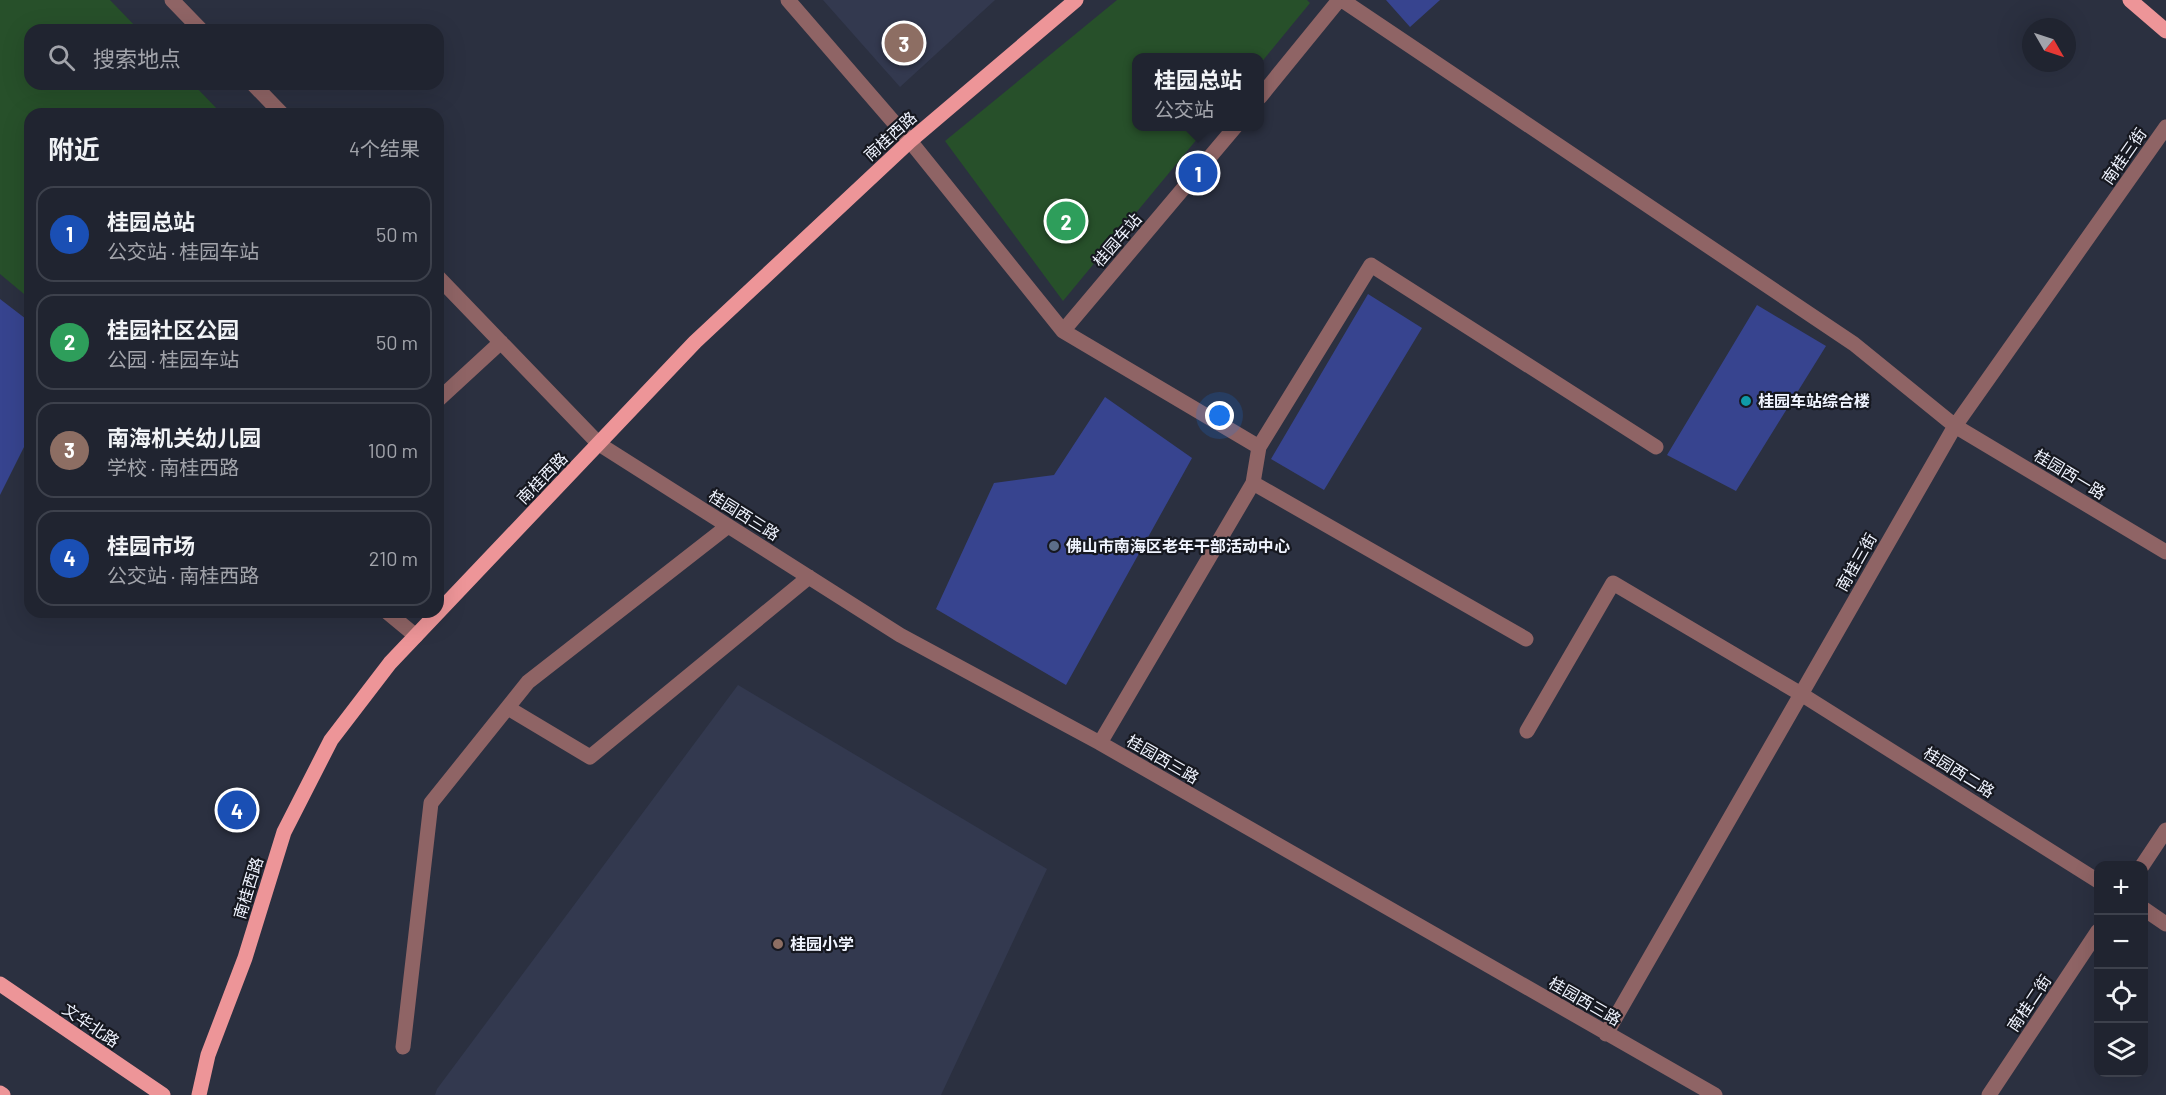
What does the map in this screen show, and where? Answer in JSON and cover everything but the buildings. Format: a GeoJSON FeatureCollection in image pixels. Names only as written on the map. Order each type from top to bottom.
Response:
{"type":"FeatureCollection","features":[{"type":"Feature","properties":{"kind":"main road","name":"南桂西路"},"geometry":{"type":"LineString","coordinates":[[444,607],[695,342],[910,141],[1076,0]]}},
{"type":"Feature","properties":{"kind":"main road"},"geometry":{"type":"LineString","coordinates":[[2130,0],[2166,31]]}},
{"type":"Feature","properties":{"kind":"main road","name":"南桂西路"},"geometry":{"type":"LineString","coordinates":[[200,1095],[208,1055],[245,958],[284,832],[331,740],[390,663],[433,618]]}},
{"type":"Feature","properties":{"kind":"main road","name":"文华北路"},"geometry":{"type":"LineString","coordinates":[[0,984],[163,1095]]}},
{"type":"Feature","properties":{"kind":"street"},"geometry":{"type":"LineString","coordinates":[[172,0],[195,24]]}},
{"type":"Feature","properties":{"kind":"street"},"geometry":{"type":"LineString","coordinates":[[788,0],[910,141],[1063,331],[1259,447]]}},
{"type":"Feature","properties":{"kind":"street"},"geometry":{"type":"LineString","coordinates":[[1264,92],[1340,0]]}},
{"type":"Feature","properties":{"kind":"street","name":"桂园西一路"},"geometry":{"type":"LineString","coordinates":[[1340,0],[1854,344],[1955,426],[2166,552]]}},
{"type":"Feature","properties":{"kind":"street"},"geometry":{"type":"LineString","coordinates":[[259,90],[276,108]]}},
{"type":"Feature","properties":{"kind":"street","name":"南桂三街"},"geometry":{"type":"LineString","coordinates":[[1606,1034],[1955,426],[2166,128]]}},
{"type":"Feature","properties":{"kind":"street","name":"桂园车站"},"geometry":{"type":"LineString","coordinates":[[1063,331],[1232,131]]}},
{"type":"Feature","properties":{"kind":"street"},"geometry":{"type":"LineString","coordinates":[[1100,743],[1253,483],[1259,447],[1371,265],[1656,447]]}},
{"type":"Feature","properties":{"kind":"street","name":"桂园西三路"},"geometry":{"type":"LineString","coordinates":[[444,283],[599,444],[900,635],[1100,743],[1715,1095]]}},
{"type":"Feature","properties":{"kind":"street"},"geometry":{"type":"LineString","coordinates":[[444,394],[501,342]]}},
{"type":"Feature","properties":{"kind":"street"},"geometry":{"type":"LineString","coordinates":[[1253,483],[1526,639]]}},
{"type":"Feature","properties":{"kind":"street"},"geometry":{"type":"LineString","coordinates":[[403,1047],[431,803],[528,682],[728,526]]}},
{"type":"Feature","properties":{"kind":"street"},"geometry":{"type":"LineString","coordinates":[[508,708],[590,757],[809,577]]}},
{"type":"Feature","properties":{"kind":"street","name":"桂园西二路"},"geometry":{"type":"LineString","coordinates":[[1527,731],[1612,583],[1801,694],[2094,878]]}},
{"type":"Feature","properties":{"kind":"street"},"geometry":{"type":"LineString","coordinates":[[394,618],[416,636]]}},
{"type":"Feature","properties":{"kind":"street"},"geometry":{"type":"LineString","coordinates":[[2145,861],[2166,830]]}},
{"type":"Feature","properties":{"kind":"street"},"geometry":{"type":"LineString","coordinates":[[2148,912],[2166,924]]}},
{"type":"Feature","properties":{"kind":"street","name":"南桂二街"},"geometry":{"type":"LineString","coordinates":[[1989,1095],[2094,937]]}},
{"type":"Feature","properties":{"kind":"shaded area"},"geometry":{"type":"Polygon","coordinates":[[[823,0],[995,0],[900,87],[823,0]]]}},
{"type":"Feature","properties":{"kind":"shaded area","name":"桂园小学"},"geometry":{"type":"Polygon","coordinates":[[[738,685],[1047,869],[941,1095],[435,1095],[437,1089],[738,685]]]}},
{"type":"Feature","properties":{"kind":"green space"},"geometry":{"type":"Polygon","coordinates":[[[0,0],[110,0],[133,24],[24,24],[24,90],[199,90],[216,108],[24,108],[24,294],[0,274],[0,0]]]}},
{"type":"Feature","properties":{"kind":"green space"},"geometry":{"type":"Polygon","coordinates":[[[1117,0],[1307,0],[1310,3],[1264,59],[1264,53],[1132,53],[1132,131],[1204,131],[1063,301],[945,141],[1117,0]]]}},
{"type":"Feature","properties":{"kind":"place","name":"南海机关幼儿园"},"geometry":{"type":"Point","coordinates":[904,43]}},
{"type":"Feature","properties":{"kind":"place","name":"桂园总站"},"geometry":{"type":"Point","coordinates":[1198,173]}},
{"type":"Feature","properties":{"kind":"place","name":"桂园社区公园"},"geometry":{"type":"Point","coordinates":[1066,221]}},
{"type":"Feature","properties":{"kind":"place","name":"桂园车站综合楼"},"geometry":{"type":"Point","coordinates":[1746,401]}},
{"type":"Feature","properties":{"kind":"place","name":"佛山市南海区老年干部活动中心"},"geometry":{"type":"Point","coordinates":[1054,546]}},
{"type":"Feature","properties":{"kind":"place","name":"桂园市场"},"geometry":{"type":"Point","coordinates":[237,810]}},
{"type":"Feature","properties":{"kind":"place","name":"桂园小学"},"geometry":{"type":"Point","coordinates":[778,944]}}]}
